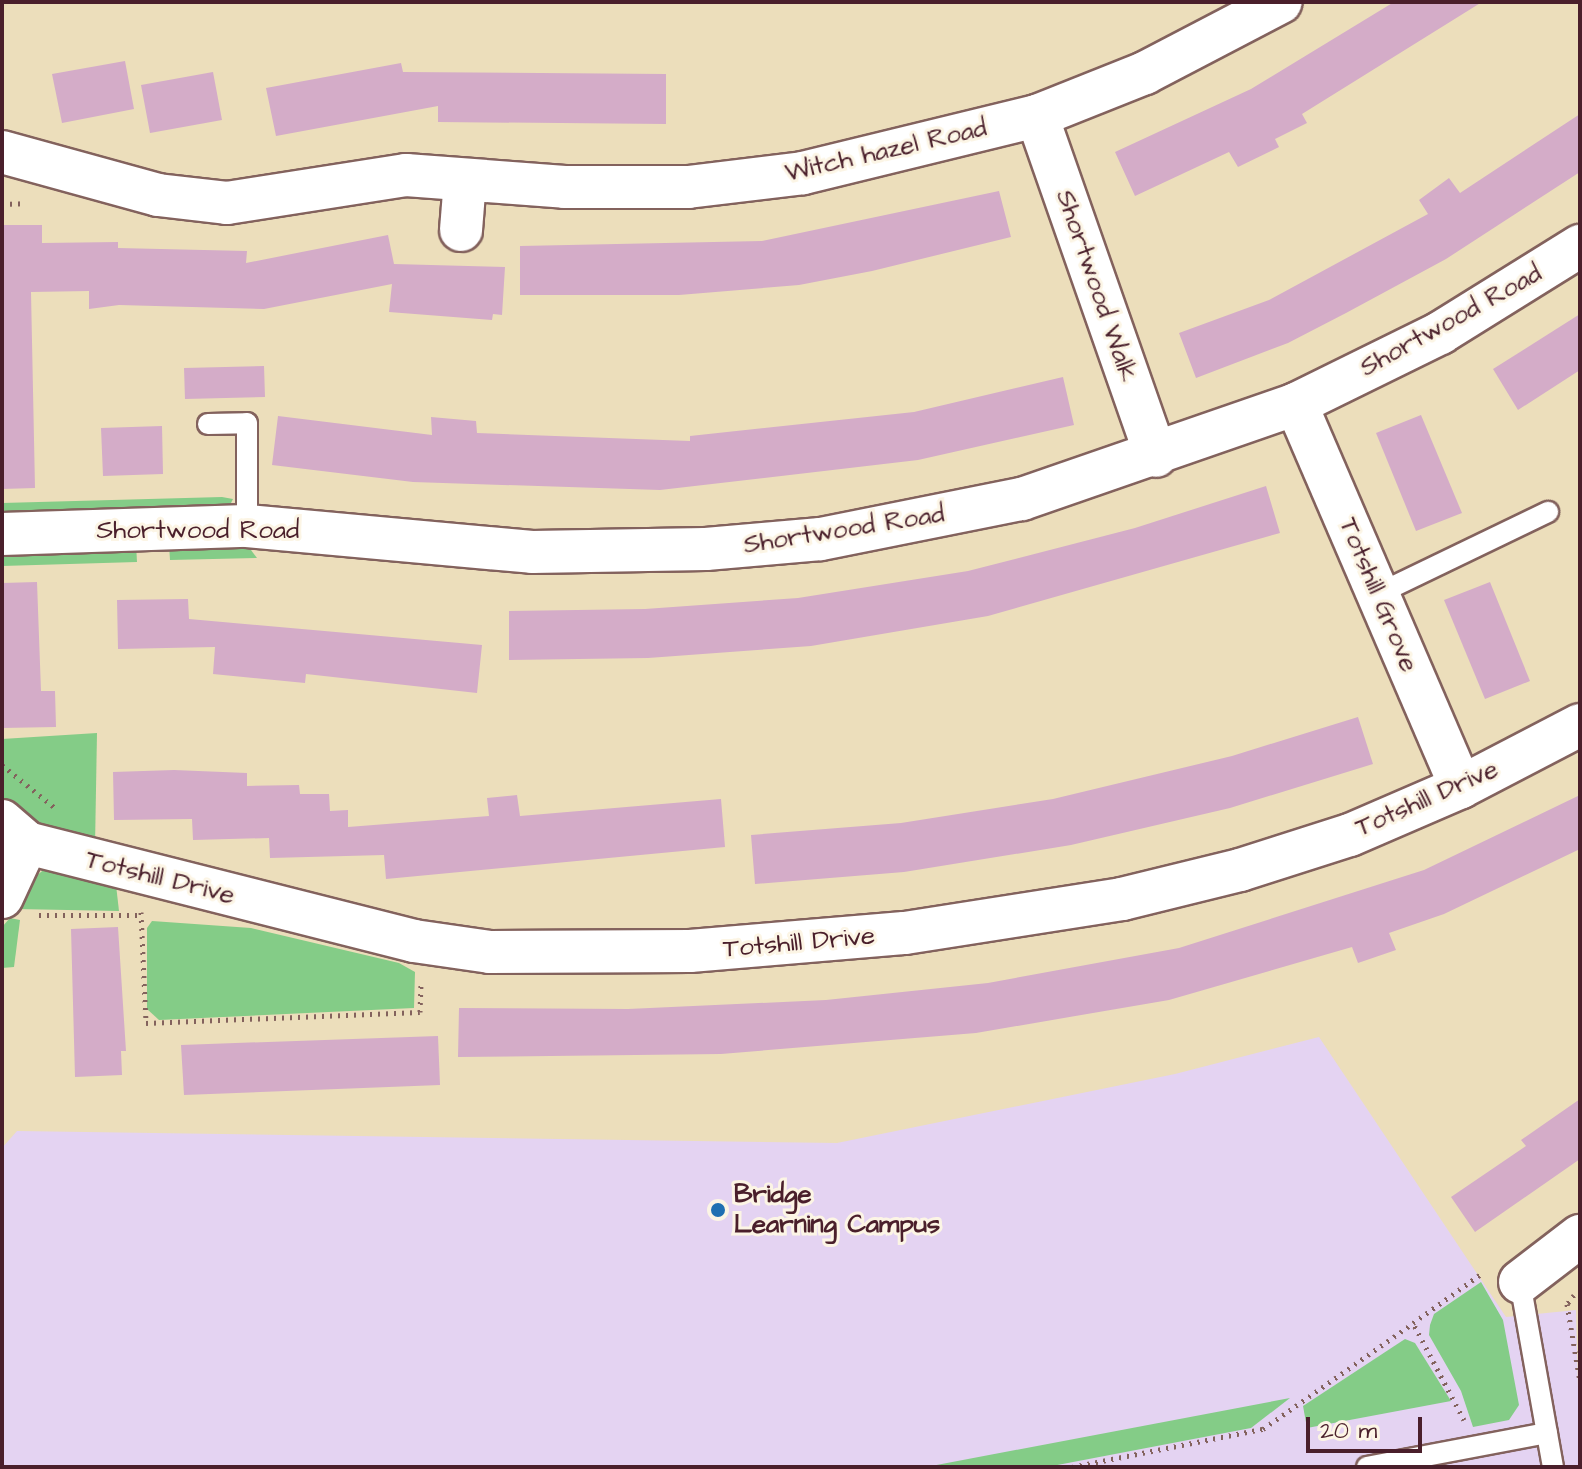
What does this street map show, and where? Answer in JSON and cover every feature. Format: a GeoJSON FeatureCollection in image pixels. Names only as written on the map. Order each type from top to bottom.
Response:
{"type":"FeatureCollection","features":[{"type":"Feature","properties":{"kind":"street","name":"Witch hazel Road"},"geometry":{"type":"LineString","coordinates":[[2,152],[158,195],[227,203],[406,175],[565,187],[702,185],[803,173],[1037,116],[1145,73],[1281,2]]}},
{"type":"Feature","properties":{"kind":"street","name":"Shortwood Walk"},"geometry":{"type":"LineString","coordinates":[[1037,116],[1156,456]]}},
{"type":"Feature","properties":{"kind":"street"},"geometry":{"type":"LineString","coordinates":[[461,230],[465,180]]}},
{"type":"Feature","properties":{"kind":"street","name":"Shortwood Road"},"geometry":{"type":"LineString","coordinates":[[2,534],[247,526],[532,552],[706,549],[821,539],[1022,499],[1156,456],[1296,404],[1440,333],[1580,246]]}},
{"type":"Feature","properties":{"kind":"street","name":"Totshill Grove"},"geometry":{"type":"LineString","coordinates":[[1296,404],[1461,787]]}},
{"type":"Feature","properties":{"kind":"street","name":"Totshill Drive"},"geometry":{"type":"LineString","coordinates":[[15,832],[139,873],[422,943],[577,955],[690,951],[890,935],[1005,919],[1122,899],[1240,870],[1350,835],[1461,787],[1580,725]]}},
{"type":"Feature","properties":{"kind":"street"},"geometry":{"type":"LineString","coordinates":[[12,906],[15,832]]}},
{"type":"Feature","properties":{"kind":"street"},"geometry":{"type":"LineString","coordinates":[[1520,1282],[1580,1236]]}},
{"type":"Feature","properties":{"kind":"lane"},"geometry":{"type":"LineString","coordinates":[[208,424],[247,423],[247,526]]}},
{"type":"Feature","properties":{"kind":"lane"},"geometry":{"type":"LineString","coordinates":[[1378,594],[1548,512]]}},
{"type":"Feature","properties":{"kind":"lane"},"geometry":{"type":"LineString","coordinates":[[1520,1282],[1553,1467]]}},
{"type":"Feature","properties":{"kind":"lane"},"geometry":{"type":"LineString","coordinates":[[1367,1467],[1547,1433]]}},
{"type":"Feature","properties":{"kind":"path"},"geometry":{"type":"LineString","coordinates":[[139,873],[146,1023],[420,1012],[422,943]]}},
{"type":"Feature","properties":{"kind":"path"},"geometry":{"type":"LineString","coordinates":[[12,906],[142,915]]}},
{"type":"Feature","properties":{"kind":"path"},"geometry":{"type":"LineString","coordinates":[[1072,1467],[1263,1429],[1488,1269],[1520,1282]]}},
{"type":"Feature","properties":{"kind":"path"},"geometry":{"type":"LineString","coordinates":[[1580,1287],[1567,1304],[1580,1382]]}},
{"type":"Feature","properties":{"kind":"path"},"geometry":{"type":"LineString","coordinates":[[1413,1323],[1458,1403],[1473,1447]]}},
{"type":"Feature","properties":{"kind":"shaded area","name":"Bridge Learning Campus"},"geometry":{"type":"Polygon","coordinates":[[[1319,1037],[1506,1317],[1576,1310],[1580,1467],[2,1467],[2,1148],[17,1131],[837,1143],[1175,1074],[1319,1037]]]}},
{"type":"Feature","properties":{"kind":"green space"},"geometry":{"type":"Polygon","coordinates":[[[233,499],[229,507],[2,518],[2,503],[233,499]]]}},
{"type":"Feature","properties":{"kind":"green space"},"geometry":{"type":"Polygon","coordinates":[[[136,544],[137,562],[2,566],[2,550],[136,544]]]}},
{"type":"Feature","properties":{"kind":"green space"},"geometry":{"type":"Polygon","coordinates":[[[169,545],[248,546],[257,558],[170,560],[169,545]]]}},
{"type":"Feature","properties":{"kind":"green space"},"geometry":{"type":"Polygon","coordinates":[[[97,733],[95,846],[61,839],[2,804],[2,739],[97,733]]]}},
{"type":"Feature","properties":{"kind":"green space"},"geometry":{"type":"Polygon","coordinates":[[[46,868],[116,885],[119,911],[16,909],[31,880],[46,868]]]}},
{"type":"Feature","properties":{"kind":"green space"},"geometry":{"type":"Polygon","coordinates":[[[10,918],[20,920],[14,967],[2,968],[2,927],[10,918]]]}},
{"type":"Feature","properties":{"kind":"green space"},"geometry":{"type":"Polygon","coordinates":[[[152,921],[251,928],[399,963],[415,972],[414,1008],[159,1020],[147,1009],[147,928],[152,921]]]}},
{"type":"Feature","properties":{"kind":"green space"},"geometry":{"type":"Polygon","coordinates":[[[1481,1282],[1503,1320],[1519,1405],[1509,1420],[1473,1427],[1461,1391],[1429,1335],[1434,1314],[1481,1282]]]}},
{"type":"Feature","properties":{"kind":"green space"},"geometry":{"type":"Polygon","coordinates":[[[1405,1339],[1415,1343],[1451,1401],[1307,1428],[1303,1406],[1405,1339]]]}},
{"type":"Feature","properties":{"kind":"green space"},"geometry":{"type":"Polygon","coordinates":[[[1290,1398],[1251,1428],[1047,1467],[926,1467],[1290,1398]]]}},
{"type":"Feature","properties":{"kind":"building"},"geometry":{"type":"Polygon","coordinates":[[[1394,2],[1482,2],[1302,114],[1307,123],[1275,139],[1279,147],[1238,167],[1229,152],[1135,196],[1115,152],[1251,89],[1394,2]]]}},
{"type":"Feature","properties":{"kind":"building"},"geometry":{"type":"Polygon","coordinates":[[[125,61],[134,109],[62,123],[52,74],[125,61]]]}},
{"type":"Feature","properties":{"kind":"building"},"geometry":{"type":"Polygon","coordinates":[[[401,63],[403,72],[666,74],[666,124],[438,122],[438,106],[276,136],[266,88],[401,63]]]}},
{"type":"Feature","properties":{"kind":"building"},"geometry":{"type":"Polygon","coordinates":[[[213,72],[222,120],[150,133],[141,85],[213,72]]]}},
{"type":"Feature","properties":{"kind":"building"},"geometry":{"type":"Polygon","coordinates":[[[1580,114],[1580,172],[1446,259],[1346,313],[1288,343],[1196,378],[1179,333],[1269,300],[1428,214],[1419,200],[1449,178],[1460,193],[1580,114]]]}},
{"type":"Feature","properties":{"kind":"building"},"geometry":{"type":"Polygon","coordinates":[[[999,191],[1011,237],[872,271],[799,285],[679,295],[520,295],[520,246],[762,241],[999,191]]]}},
{"type":"Feature","properties":{"kind":"building"},"geometry":{"type":"Polygon","coordinates":[[[2,225],[42,225],[42,243],[118,242],[118,248],[247,251],[246,263],[388,235],[394,264],[505,267],[502,315],[493,314],[492,320],[389,312],[392,284],[264,309],[119,305],[89,309],[89,291],[31,292],[35,488],[2,489],[2,225]]]}},
{"type":"Feature","properties":{"kind":"building"},"geometry":{"type":"Polygon","coordinates":[[[1580,314],[1580,370],[1518,410],[1493,369],[1580,314]]]}},
{"type":"Feature","properties":{"kind":"building"},"geometry":{"type":"Polygon","coordinates":[[[264,366],[265,397],[185,399],[184,368],[264,366]]]}},
{"type":"Feature","properties":{"kind":"building"},"geometry":{"type":"Polygon","coordinates":[[[1063,377],[1074,425],[918,460],[660,490],[413,482],[272,465],[278,416],[432,435],[431,417],[476,421],[477,433],[690,441],[690,436],[914,412],[1063,377]]]}},
{"type":"Feature","properties":{"kind":"building"},"geometry":{"type":"Polygon","coordinates":[[[1421,415],[1462,513],[1416,531],[1376,433],[1421,415]]]}},
{"type":"Feature","properties":{"kind":"building"},"geometry":{"type":"Polygon","coordinates":[[[162,426],[163,474],[103,476],[101,428],[162,426]]]}},
{"type":"Feature","properties":{"kind":"building"},"geometry":{"type":"Polygon","coordinates":[[[1266,486],[1280,533],[988,616],[811,646],[648,658],[509,660],[509,611],[645,609],[798,598],[968,571],[1135,528],[1266,486]]]}},
{"type":"Feature","properties":{"kind":"building"},"geometry":{"type":"Polygon","coordinates":[[[37,582],[41,691],[55,691],[56,727],[2,728],[2,583],[37,582]]]}},
{"type":"Feature","properties":{"kind":"building"},"geometry":{"type":"Polygon","coordinates":[[[1490,582],[1530,681],[1485,699],[1444,600],[1490,582]]]}},
{"type":"Feature","properties":{"kind":"building"},"geometry":{"type":"Polygon","coordinates":[[[188,599],[189,619],[482,645],[477,693],[306,674],[305,683],[213,674],[215,647],[118,649],[117,600],[188,599]]]}},
{"type":"Feature","properties":{"kind":"building"},"geometry":{"type":"Polygon","coordinates":[[[1358,717],[1373,764],[1230,808],[1071,845],[904,872],[755,884],[751,835],[901,823],[1053,799],[1232,756],[1358,717]]]}},
{"type":"Feature","properties":{"kind":"building"},"geometry":{"type":"Polygon","coordinates":[[[174,770],[247,773],[247,786],[299,785],[300,794],[329,794],[330,811],[348,810],[348,827],[489,816],[487,798],[517,795],[520,816],[721,799],[725,847],[386,879],[384,855],[270,858],[269,838],[193,840],[192,819],[114,820],[113,772],[174,770]]]}},
{"type":"Feature","properties":{"kind":"building"},"geometry":{"type":"Polygon","coordinates":[[[1580,795],[1580,849],[1444,914],[1389,933],[1396,950],[1358,963],[1352,947],[1169,1000],[976,1033],[721,1054],[458,1057],[459,1008],[628,1009],[826,1000],[988,983],[1179,948],[1424,870],[1580,795]]]}},
{"type":"Feature","properties":{"kind":"building"},"geometry":{"type":"Polygon","coordinates":[[[118,927],[126,1051],[121,1051],[122,1075],[75,1077],[71,929],[118,927]]]}},
{"type":"Feature","properties":{"kind":"building"},"geometry":{"type":"Polygon","coordinates":[[[438,1036],[440,1085],[184,1095],[181,1045],[438,1036]]]}},
{"type":"Feature","properties":{"kind":"building"},"geometry":{"type":"Polygon","coordinates":[[[1580,1099],[1580,1159],[1475,1232],[1451,1197],[1526,1146],[1521,1140],[1580,1099]]]}},
{"type":"Feature","properties":{"kind":"place","name":"Bridge Learning Campus"},"geometry":{"type":"Point","coordinates":[718,1210]}}]}
